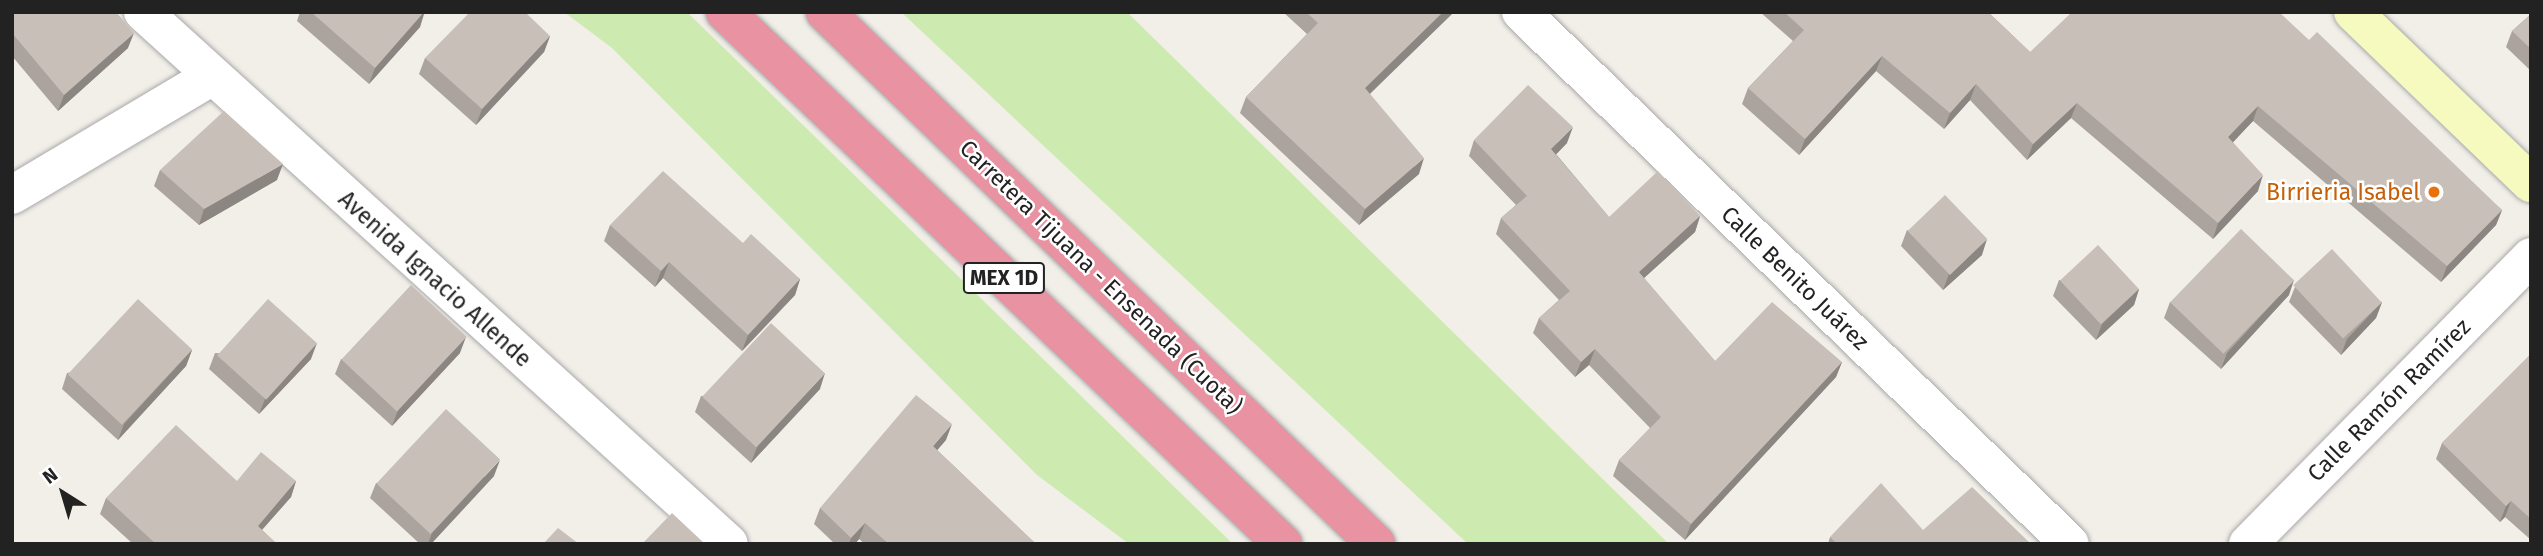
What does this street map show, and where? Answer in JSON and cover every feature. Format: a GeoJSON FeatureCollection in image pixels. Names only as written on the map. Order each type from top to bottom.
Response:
{"type":"FeatureCollection","features":[{"type":"Feature","properties":{"kind":"highway","name":"MEX 1D"},"geometry":{"type":"LineString","coordinates":[[725,12],[1283,544]]}},
{"type":"Feature","properties":{"kind":"highway","name":"Carretera Tijuana - Ensenada (Cuota)"},"geometry":{"type":"LineString","coordinates":[[825,12],[1376,544]]}},
{"type":"Feature","properties":{"kind":"street","name":"Avenida Ignacio Allende"},"geometry":{"type":"LineString","coordinates":[[143,12],[211,77],[729,544]]}},
{"type":"Feature","properties":{"kind":"street","name":"Calle Benito Juárez"},"geometry":{"type":"LineString","coordinates":[[1521,12],[2070,544]]}},
{"type":"Feature","properties":{"kind":"street"},"geometry":{"type":"LineString","coordinates":[[2353,12],[2531,183]]}},
{"type":"Feature","properties":{"kind":"street"},"geometry":{"type":"LineString","coordinates":[[12,195],[211,77]]}},
{"type":"Feature","properties":{"kind":"street","name":"Calle Ramón Ramírez"},"geometry":{"type":"LineString","coordinates":[[2248,544],[2531,257]]}},
{"type":"Feature","properties":{"kind":"green space"},"geometry":{"type":"Polygon","coordinates":[[[564,12],[687,12],[1233,544],[1129,544],[1037,475],[612,48],[564,12]]]}},
{"type":"Feature","properties":{"kind":"green space"},"geometry":{"type":"Polygon","coordinates":[[[901,12],[1127,12],[1669,544],[1468,544],[901,12]]]}},
{"type":"Feature","properties":{"kind":"building"},"geometry":{"type":"Polygon","coordinates":[[[12,12],[116,12],[134,33],[64,95],[12,33],[12,12]]]}},
{"type":"Feature","properties":{"kind":"building"},"geometry":{"type":"Polygon","coordinates":[[[311,12],[424,12],[375,68],[311,12]]]}},
{"type":"Feature","properties":{"kind":"building"},"geometry":{"type":"Polygon","coordinates":[[[470,12],[525,12],[550,36],[482,109],[425,58],[470,12]]]}},
{"type":"Feature","properties":{"kind":"building"},"geometry":{"type":"Polygon","coordinates":[[[1306,12],[1443,12],[1365,88],[1424,158],[1365,209],[1246,97],[1318,23],[1306,12]]]}},
{"type":"Feature","properties":{"kind":"building"},"geometry":{"type":"Polygon","coordinates":[[[1784,12],[1988,12],[2030,52],[2072,12],[2279,12],[2309,40],[2317,32],[2502,210],[2447,266],[2258,106],[2228,137],[2263,175],[2218,223],[2077,103],[2033,144],[1976,84],[1950,113],[1882,56],[1805,139],[1748,88],[1804,30],[1784,12]]]}},
{"type":"Feature","properties":{"kind":"building"},"geometry":{"type":"Polygon","coordinates":[[[2531,14],[2531,49],[2512,31],[2531,14]]]}},
{"type":"Feature","properties":{"kind":"building"},"geometry":{"type":"Polygon","coordinates":[[[1528,85],[1573,127],[1551,149],[1609,217],[1658,171],[1700,216],[1639,272],[1715,361],[1772,302],[1842,362],[1691,524],[1619,460],[1661,417],[1595,349],[1581,362],[1539,318],[1570,291],[1501,218],[1527,196],[1474,140],[1528,85]]]}},
{"type":"Feature","properties":{"kind":"building"},"geometry":{"type":"Polygon","coordinates":[[[224,111],[283,164],[204,209],[160,170],[224,111]]]}},
{"type":"Feature","properties":{"kind":"building"},"geometry":{"type":"Polygon","coordinates":[[[663,171],[743,243],[751,234],[800,279],[748,335],[669,262],[661,271],[610,225],[663,171]]]}},
{"type":"Feature","properties":{"kind":"building"},"geometry":{"type":"Polygon","coordinates":[[[1945,195],[1987,239],[1950,275],[1908,231],[1945,195]]]}},
{"type":"Feature","properties":{"kind":"building"},"geometry":{"type":"Polygon","coordinates":[[[2241,229],[2294,280],[2223,354],[2170,302],[2241,229]]]}},
{"type":"Feature","properties":{"kind":"building"},"geometry":{"type":"Polygon","coordinates":[[[2098,245],[2139,289],[2101,324],[2060,280],[2098,245]]]}},
{"type":"Feature","properties":{"kind":"building"},"geometry":{"type":"Polygon","coordinates":[[[2332,249],[2382,302],[2343,339],[2293,285],[2332,249]]]}},
{"type":"Feature","properties":{"kind":"building"},"geometry":{"type":"Polygon","coordinates":[[[411,285],[467,337],[397,411],[341,360],[411,285]]]}},
{"type":"Feature","properties":{"kind":"building"},"geometry":{"type":"Polygon","coordinates":[[[138,299],[192,349],[122,425],[68,374],[138,299]]]}},
{"type":"Feature","properties":{"kind":"building"},"geometry":{"type":"Polygon","coordinates":[[[268,299],[317,343],[266,400],[217,355],[268,299]]]}},
{"type":"Feature","properties":{"kind":"building"},"geometry":{"type":"Polygon","coordinates":[[[771,323],[825,373],[756,447],[702,397],[771,323]]]}},
{"type":"Feature","properties":{"kind":"building"},"geometry":{"type":"Polygon","coordinates":[[[2531,354],[2531,519],[2511,501],[2506,506],[2442,443],[2531,354]]]}},
{"type":"Feature","properties":{"kind":"building"},"geometry":{"type":"Polygon","coordinates":[[[916,395],[952,424],[933,446],[1036,544],[889,544],[865,523],[851,538],[820,508],[916,395]]]}},
{"type":"Feature","properties":{"kind":"building"},"geometry":{"type":"Polygon","coordinates":[[[446,409],[500,459],[431,534],[376,484],[446,409]]]}},
{"type":"Feature","properties":{"kind":"building"},"geometry":{"type":"Polygon","coordinates":[[[176,425],[237,481],[261,452],[296,481],[258,526],[277,544],[156,544],[106,498],[176,425]]]}},
{"type":"Feature","properties":{"kind":"building"},"geometry":{"type":"Polygon","coordinates":[[[1881,483],[1923,530],[1972,487],[2031,544],[1837,544],[1830,537],[1881,483]]]}},
{"type":"Feature","properties":{"kind":"building"},"geometry":{"type":"Polygon","coordinates":[[[672,513],[705,544],[642,544],[672,513]]]}},
{"type":"Feature","properties":{"kind":"building"},"geometry":{"type":"Polygon","coordinates":[[[558,528],[579,544],[543,544],[558,528]]]}},
{"type":"Feature","properties":{"kind":"place","name":"Birrieria Isabel"},"geometry":{"type":"Point","coordinates":[2434,192]}}]}
